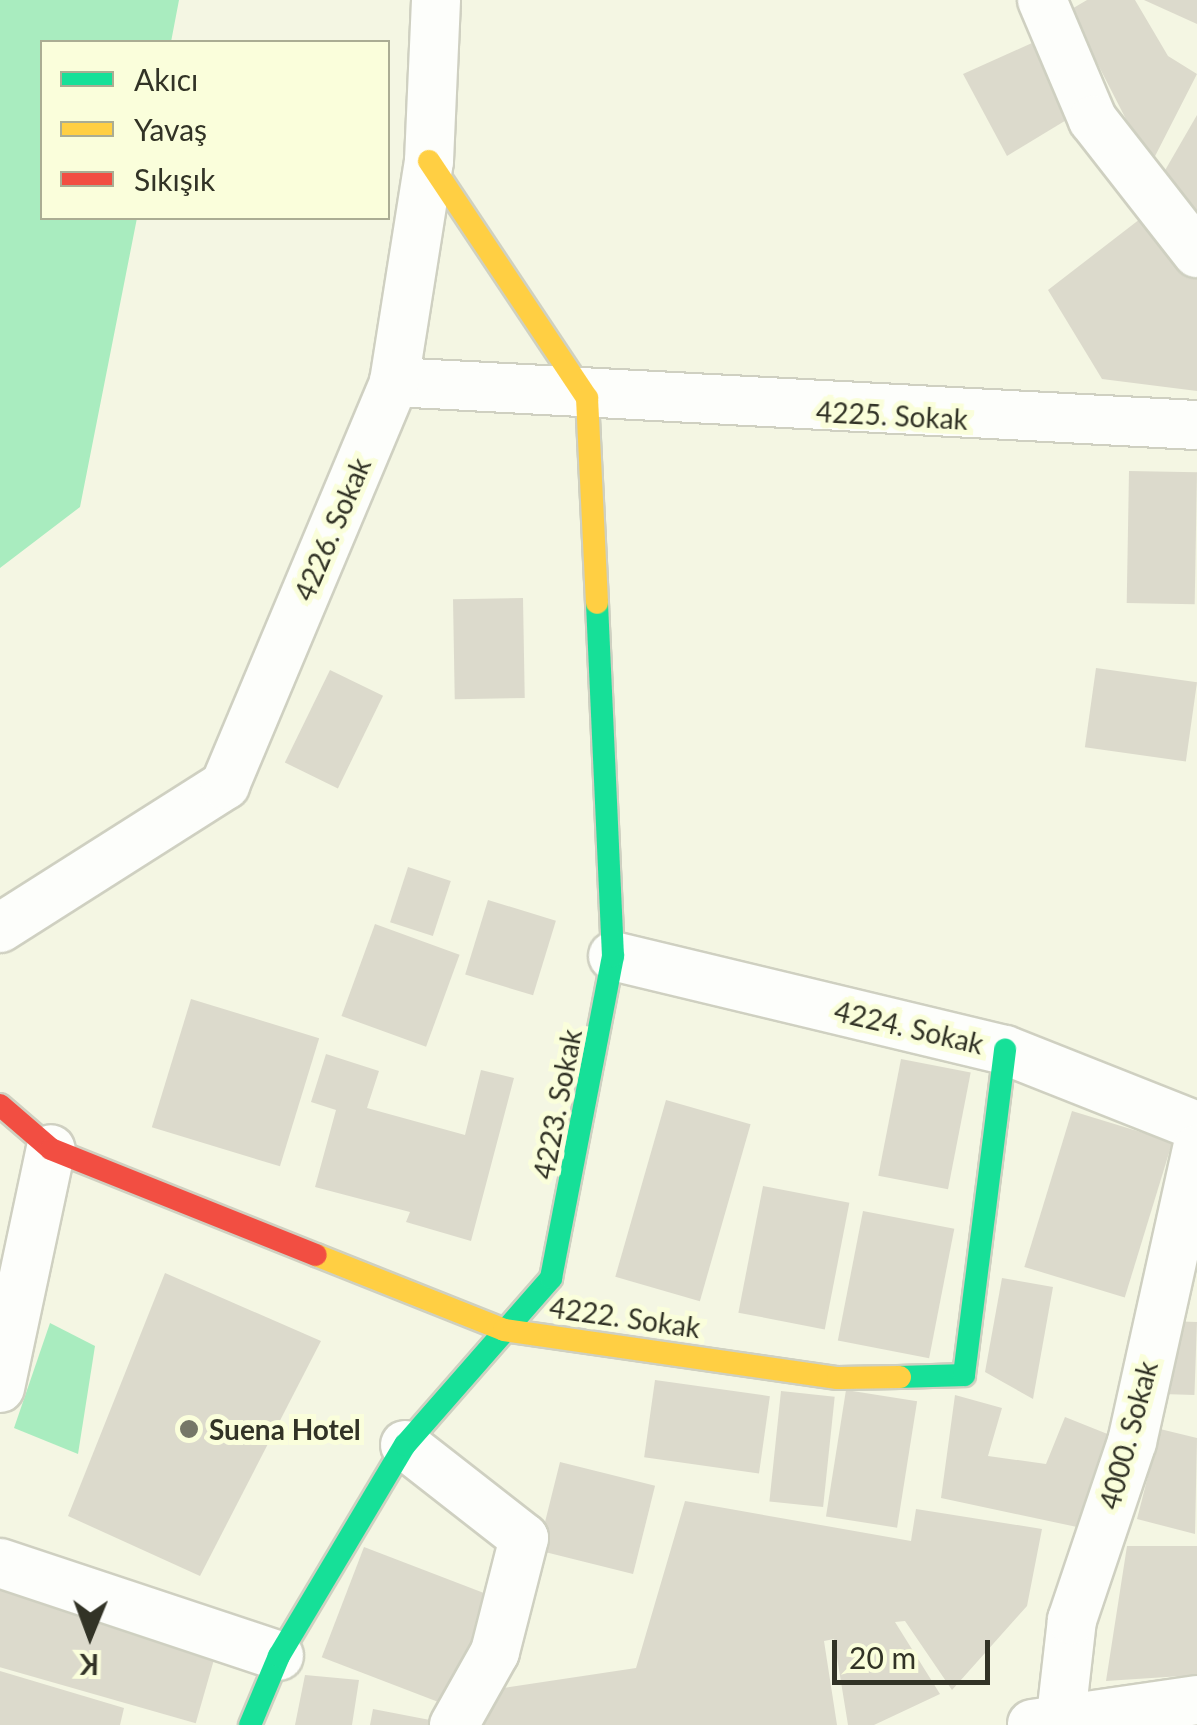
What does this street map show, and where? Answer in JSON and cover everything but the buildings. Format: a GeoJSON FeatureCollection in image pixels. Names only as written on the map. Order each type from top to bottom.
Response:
{"type":"FeatureCollection","features":[{"type":"Feature","properties":{"kind":"street","name":"4226. Sokak"},"geometry":{"type":"LineString","coordinates":[[0,928],[225,786],[394,382],[429,161],[436,0]]}},
{"type":"Feature","properties":{"kind":"street"},"geometry":{"type":"LineString","coordinates":[[1042,0],[1093,120],[1197,252]]}},
{"type":"Feature","properties":{"kind":"street"},"geometry":{"type":"LineString","coordinates":[[429,161],[587,398]]}},
{"type":"Feature","properties":{"kind":"street","name":"4225. Sokak"},"geometry":{"type":"LineString","coordinates":[[394,382],[587,398],[1197,425]]}},
{"type":"Feature","properties":{"kind":"street","name":"4223. Sokak"},"geometry":{"type":"LineString","coordinates":[[250,1725],[279,1656],[405,1444],[551,1278],[613,956],[587,398]]}},
{"type":"Feature","properties":{"kind":"street","name":"4224. Sokak"},"geometry":{"type":"LineString","coordinates":[[613,956],[1005,1050],[1197,1126]]}},
{"type":"Feature","properties":{"kind":"street","name":"4222. Sokak"},"geometry":{"type":"LineString","coordinates":[[0,1105],[50,1150],[504,1330],[838,1378],[964,1375],[1005,1050]]}},
{"type":"Feature","properties":{"kind":"street","name":"4000. Sokak"},"geometry":{"type":"LineString","coordinates":[[1049,1723],[1072,1620],[1132,1442],[1197,1149]]}},
{"type":"Feature","properties":{"kind":"street"},"geometry":{"type":"LineString","coordinates":[[0,1388],[50,1150]]}},
{"type":"Feature","properties":{"kind":"street"},"geometry":{"type":"LineString","coordinates":[[405,1444],[524,1538],[496,1652],[454,1725]]}},
{"type":"Feature","properties":{"kind":"street"},"geometry":{"type":"LineString","coordinates":[[0,1562],[279,1656]]}},
{"type":"Feature","properties":{"kind":"street"},"geometry":{"type":"LineString","coordinates":[[1049,1723],[1197,1700]]}},
{"type":"Feature","properties":{"kind":"shaded area"},"geometry":{"type":"Polygon","coordinates":[[[0,0],[179,0],[171,40],[40,40],[40,220],[137,220],[80,507],[0,568],[0,0]]]}},
{"type":"Feature","properties":{"kind":"shaded area"},"geometry":{"type":"Polygon","coordinates":[[[50,1323],[95,1346],[78,1454],[14,1428],[50,1323]]]}},
{"type":"Feature","properties":{"kind":"traffic: fast"},"geometry":{"type":"LineString","coordinates":[[250,1725],[279,1656],[405,1445],[551,1278],[613,956],[597,603]]}},
{"type":"Feature","properties":{"kind":"traffic: fast"},"geometry":{"type":"LineString","coordinates":[[900,1377],[964,1375],[1005,1050]]}},
{"type":"Feature","properties":{"kind":"traffic: slow"},"geometry":{"type":"LineString","coordinates":[[429,161],[587,398],[597,603]]}},
{"type":"Feature","properties":{"kind":"traffic: slow"},"geometry":{"type":"LineString","coordinates":[[316,1255],[504,1330],[838,1378],[900,1377]]}},
{"type":"Feature","properties":{"kind":"traffic: jam"},"geometry":{"type":"LineString","coordinates":[[0,1105],[51,1149],[316,1255]]}},
{"type":"Feature","properties":{"kind":"place","name":"Suena Hotel"},"geometry":{"type":"Point","coordinates":[189,1429]}}]}
